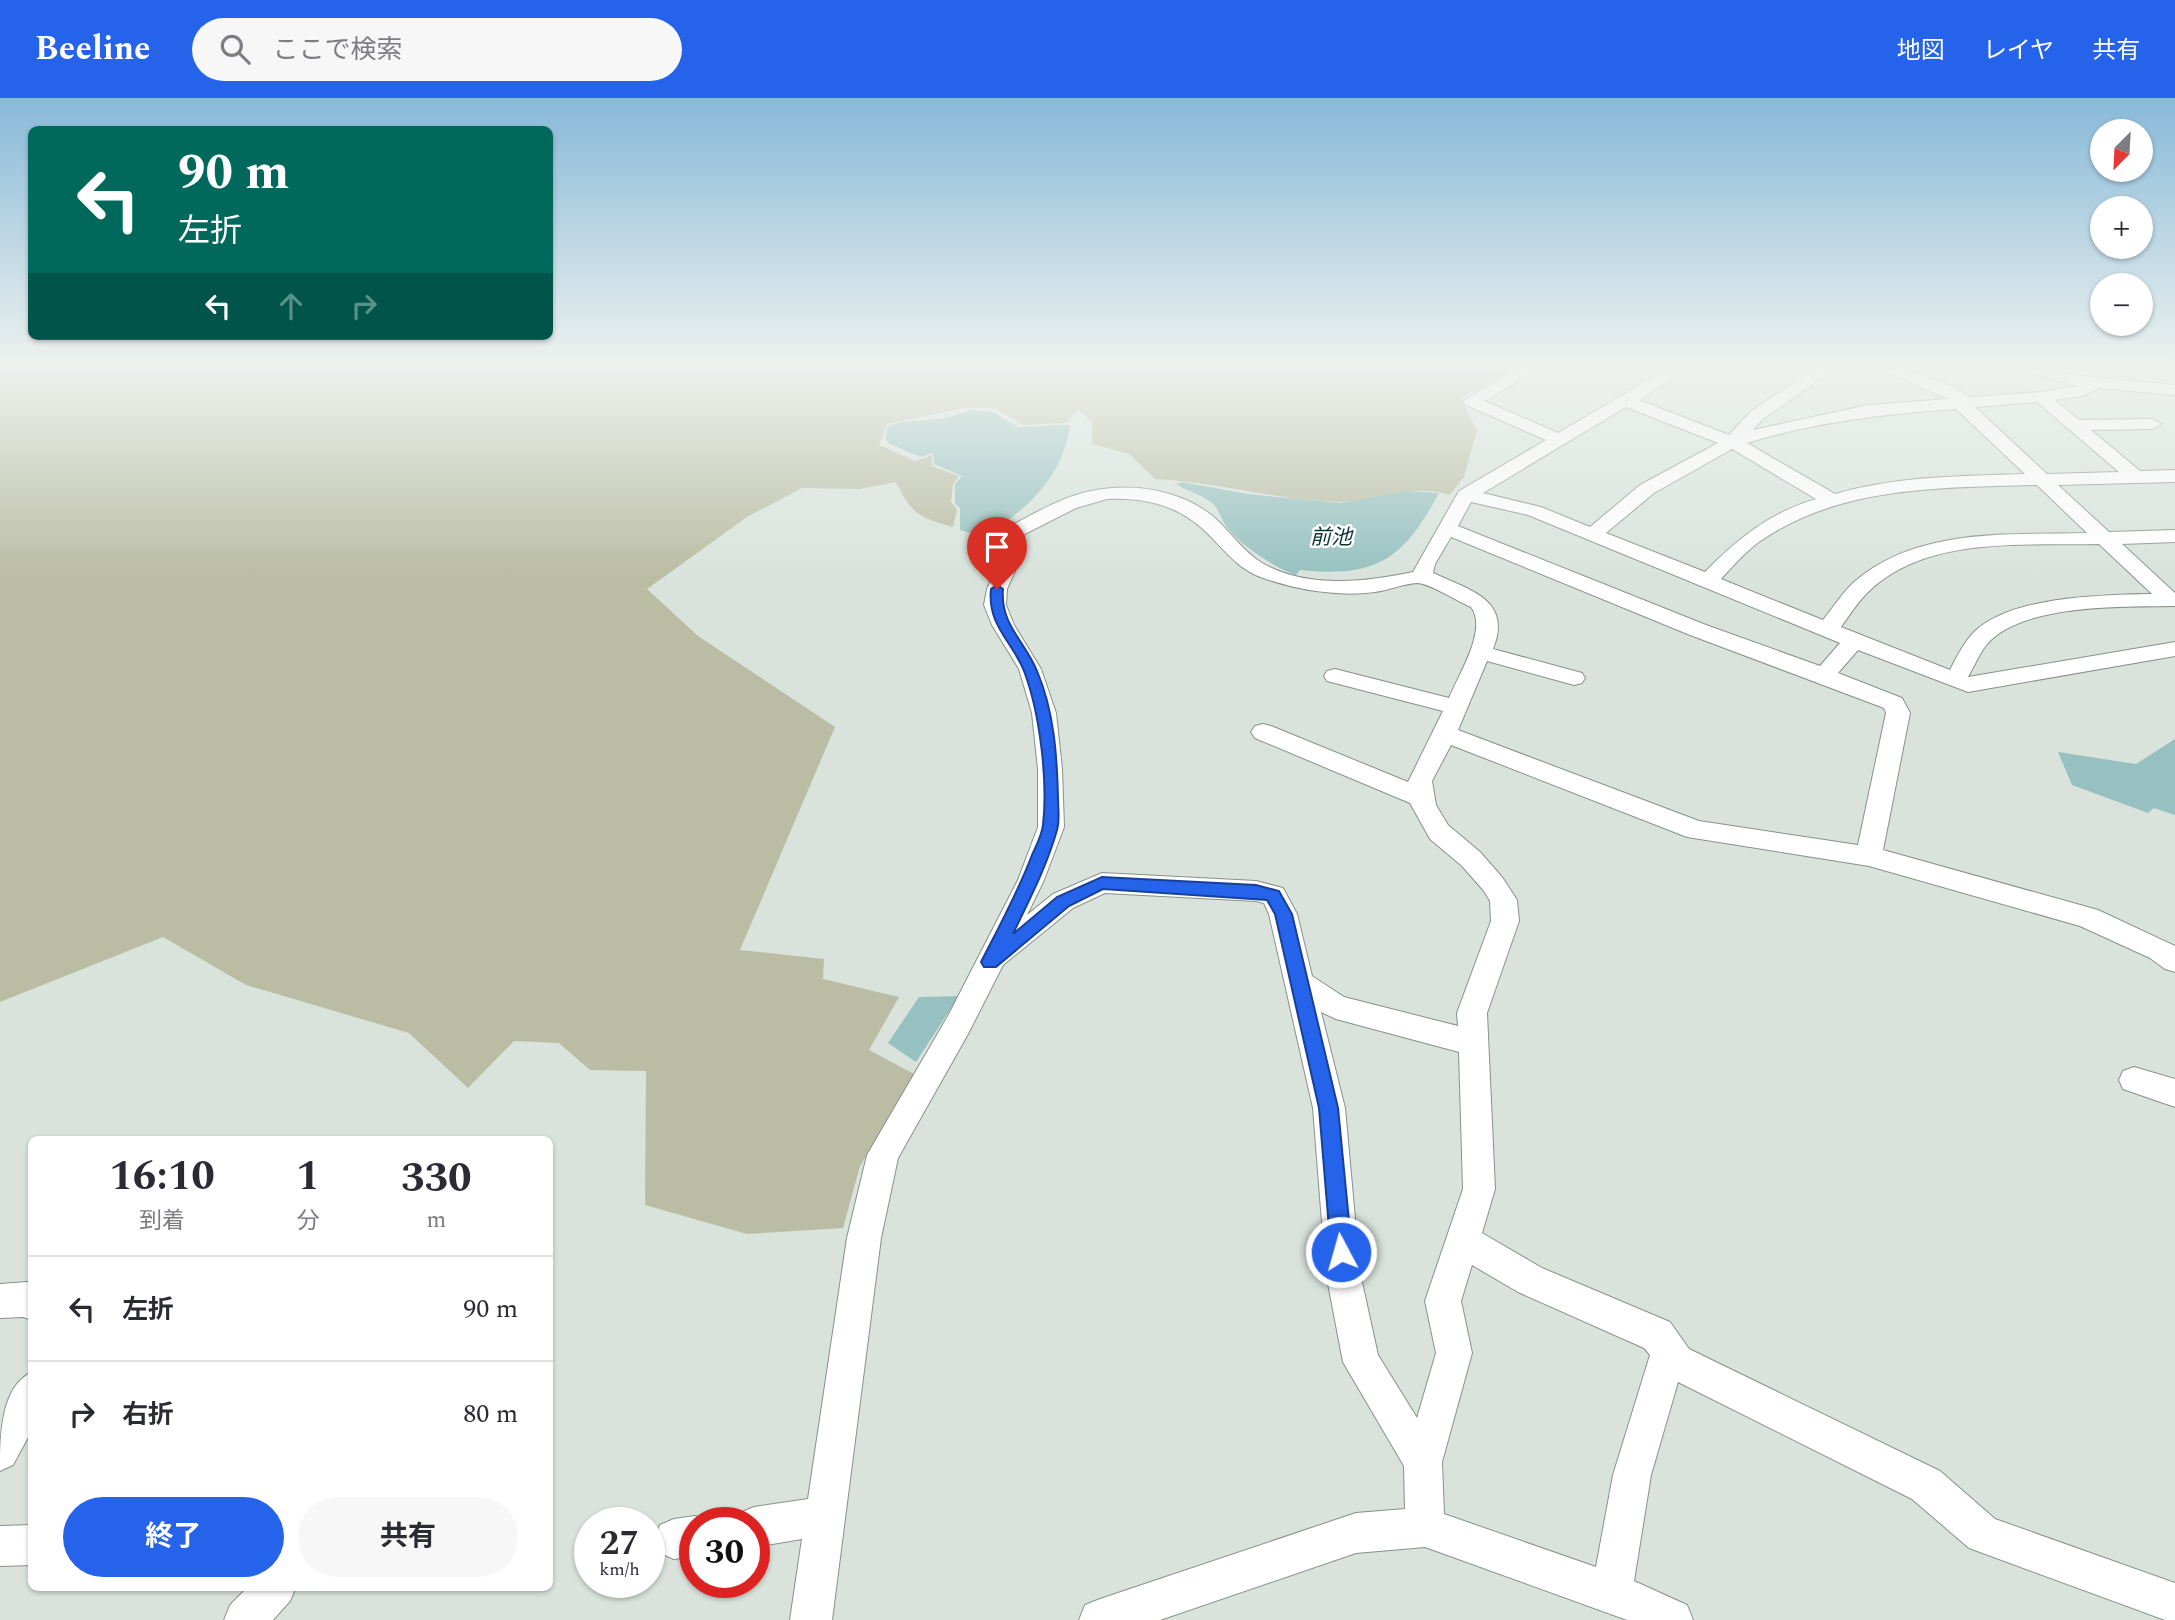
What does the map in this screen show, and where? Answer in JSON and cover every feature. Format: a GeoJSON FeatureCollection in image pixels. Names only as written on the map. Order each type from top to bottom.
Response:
{"type":"FeatureCollection","features":[{"type":"Feature","properties":{"kind":"street"},"geometry":{"type":"LineString","coordinates":[[1549,435],[1558,439]]}},
{"type":"Feature","properties":{"kind":"street"},"geometry":{"type":"LineString","coordinates":[[1422,576],[1425,564],[1466,495],[1565,435]]}},
{"type":"Feature","properties":{"kind":"street"},"geometry":{"type":"LineString","coordinates":[[1714,435],[1732,442],[1832,500]]}},
{"type":"Feature","properties":{"kind":"street"},"geometry":{"type":"LineString","coordinates":[[1732,442],[1738,435]]}},
{"type":"Feature","properties":{"kind":"street"},"geometry":{"type":"LineString","coordinates":[[1592,535],[1647,489],[1732,442],[1758,435]]}},
{"type":"Feature","properties":{"kind":"street"},"geometry":{"type":"LineString","coordinates":[[1996,435],[2173,600]]}},
{"type":"Feature","properties":{"kind":"street"},"geometry":{"type":"LineString","coordinates":[[2086,435],[2136,477]]}},
{"type":"Feature","properties":{"kind":"street"},"geometry":{"type":"LineString","coordinates":[[1707,582],[1751,538],[1793,514],[1832,500],[1886,488],[1938,482],[2175,476]]}},
{"type":"Feature","properties":{"kind":"street"},"geometry":{"type":"LineString","coordinates":[[811,1620],[864,1238],[883,1156],[958,1025],[1031,880],[1051,827],[1050,769],[1044,713],[1030,669],[1003,625],[995,605],[997,589],[1013,553],[1006,537],[1079,499],[1108,494],[1150,495],[1170,500],[1194,511],[1254,567],[1272,575],[1292,580],[1349,586],[1373,586],[1422,576],[1478,603],[1487,614],[1488,634],[1420,781],[1423,805],[1439,832],[1471,859],[1493,884],[1503,900],[1505,921],[1472,1013],[1479,1189],[1443,1301],[1454,1353],[1423,1462],[1425,1527]]}},
{"type":"Feature","properties":{"kind":"street"},"geometry":{"type":"LineString","coordinates":[[1466,495],[1534,511],[1826,631],[1968,685],[2175,649]]}},
{"type":"Feature","properties":{"kind":"street"},"geometry":{"type":"LineString","coordinates":[[1448,529],[1698,629],[1894,703],[1898,713],[1869,856]]}},
{"type":"Feature","properties":{"kind":"street"},"geometry":{"type":"LineString","coordinates":[[1826,631],[1860,588],[1884,570],[1923,552],[1975,542],[2175,536]]}},
{"type":"Feature","properties":{"kind":"street"},"geometry":{"type":"LineString","coordinates":[[1955,681],[1982,636],[2010,621],[2041,610],[2077,605],[2173,600]]}},
{"type":"Feature","properties":{"kind":"street"},"geometry":{"type":"LineString","coordinates":[[1824,676],[1853,641]]}},
{"type":"Feature","properties":{"kind":"street"},"geometry":{"type":"LineString","coordinates":[[1479,652],[1574,678]]}},
{"type":"Feature","properties":{"kind":"street"},"geometry":{"type":"LineString","coordinates":[[1335,676],[1456,708]]}},
{"type":"Feature","properties":{"kind":"street"},"geometry":{"type":"LineString","coordinates":[[1263,732],[1423,798]]}},
{"type":"Feature","properties":{"kind":"street"},"geometry":{"type":"LineString","coordinates":[[1444,734],[1696,830],[1869,856],[2088,918],[2160,950],[2175,961]]}},
{"type":"Feature","properties":{"kind":"street"},"geometry":{"type":"LineString","coordinates":[[990,962],[1063,901],[1102,883],[1256,891],[1273,895],[1283,914],[1329,1108],[1343,1273],[1361,1362],[1423,1462]]}},
{"type":"Feature","properties":{"kind":"street"},"geometry":{"type":"LineString","coordinates":[[1299,982],[1336,1007],[1347,1011],[1474,1043]]}},
{"type":"Feature","properties":{"kind":"street"},"geometry":{"type":"LineString","coordinates":[[2134,1080],[2175,1093]]}},
{"type":"Feature","properties":{"kind":"street"},"geometry":{"type":"LineString","coordinates":[[1463,1241],[1530,1280],[1657,1335],[1676,1362],[1926,1485],[1946,1506],[1983,1534],[2175,1603]]}},
{"type":"Feature","properties":{"kind":"street"},"geometry":{"type":"LineString","coordinates":[[0,1301],[28,1300]]}},
{"type":"Feature","properties":{"kind":"street"},"geometry":{"type":"LineString","coordinates":[[1612,1592],[1632,1475],[1669,1351]]}},
{"type":"Feature","properties":{"kind":"street"},"geometry":{"type":"LineString","coordinates":[[0,1452],[28,1398]]}},
{"type":"Feature","properties":{"kind":"street"},"geometry":{"type":"LineString","coordinates":[[770,1525],[825,1516]]}},
{"type":"Feature","properties":{"kind":"street"},"geometry":{"type":"LineString","coordinates":[[1100,1620],[1356,1533],[1425,1527],[1612,1592],[1664,1618]]}},
{"type":"Feature","properties":{"kind":"street"},"geometry":{"type":"LineString","coordinates":[[0,1546],[28,1545]]}},
{"type":"Feature","properties":{"kind":"street"},"geometry":{"type":"LineString","coordinates":[[246,1620],[272,1591]]}},
{"type":"Feature","properties":{"kind":"green space"},"geometry":{"type":"Polygon","coordinates":[[[0,435],[883,435],[879,445],[916,461],[932,455],[932,466],[959,476],[953,484],[951,502],[957,509],[953,527],[932,521],[918,513],[896,482],[859,489],[802,488],[747,517],[647,589],[698,636],[835,727],[740,950],[824,959],[823,979],[899,997],[869,1050],[916,1075],[860,1166],[843,1228],[747,1234],[645,1205],[646,1071],[590,1070],[559,1043],[514,1041],[468,1088],[409,1033],[246,985],[163,937],[0,1002],[0,435]]]}},
{"type":"Feature","properties":{"kind":"green space"},"geometry":{"type":"Polygon","coordinates":[[[1092,435],[1476,435],[1464,477],[1450,495],[1420,491],[1338,502],[1155,479],[1129,454],[1092,444],[1092,435]]]}},
{"type":"Feature","properties":{"kind":"water"},"geometry":{"type":"Polygon","coordinates":[[[886,435],[1068,435],[1059,461],[1039,492],[1027,505],[981,536],[960,530],[960,508],[955,503],[955,484],[962,476],[934,464],[933,453],[920,457],[888,443],[886,435]]]}},
{"type":"Feature","properties":{"kind":"water","name":"前池"},"geometry":{"type":"Polygon","coordinates":[[[1182,482],[1248,494],[1341,503],[1408,491],[1439,493],[1413,534],[1384,560],[1349,571],[1300,570],[1296,575],[1266,560],[1244,544],[1227,527],[1213,504],[1176,484],[1182,482]]]}},
{"type":"Feature","properties":{"kind":"water"},"geometry":{"type":"Polygon","coordinates":[[[2175,739],[2175,815],[2154,808],[2148,813],[2072,785],[2058,752],[2136,764],[2175,739]]]}},
{"type":"Feature","properties":{"kind":"water"},"geometry":{"type":"Polygon","coordinates":[[[959,996],[916,1062],[888,1043],[919,997],[959,996]]]}},
{"type":"Feature","properties":{"kind":"route"},"geometry":{"type":"LineString","coordinates":[[997,589],[995,605],[1003,625],[1030,669],[1044,713],[1050,769],[1051,827],[1031,880],[990,962],[1063,901],[1102,883],[1256,891],[1273,895],[1283,914],[1329,1108],[1341,1252]]}}]}
